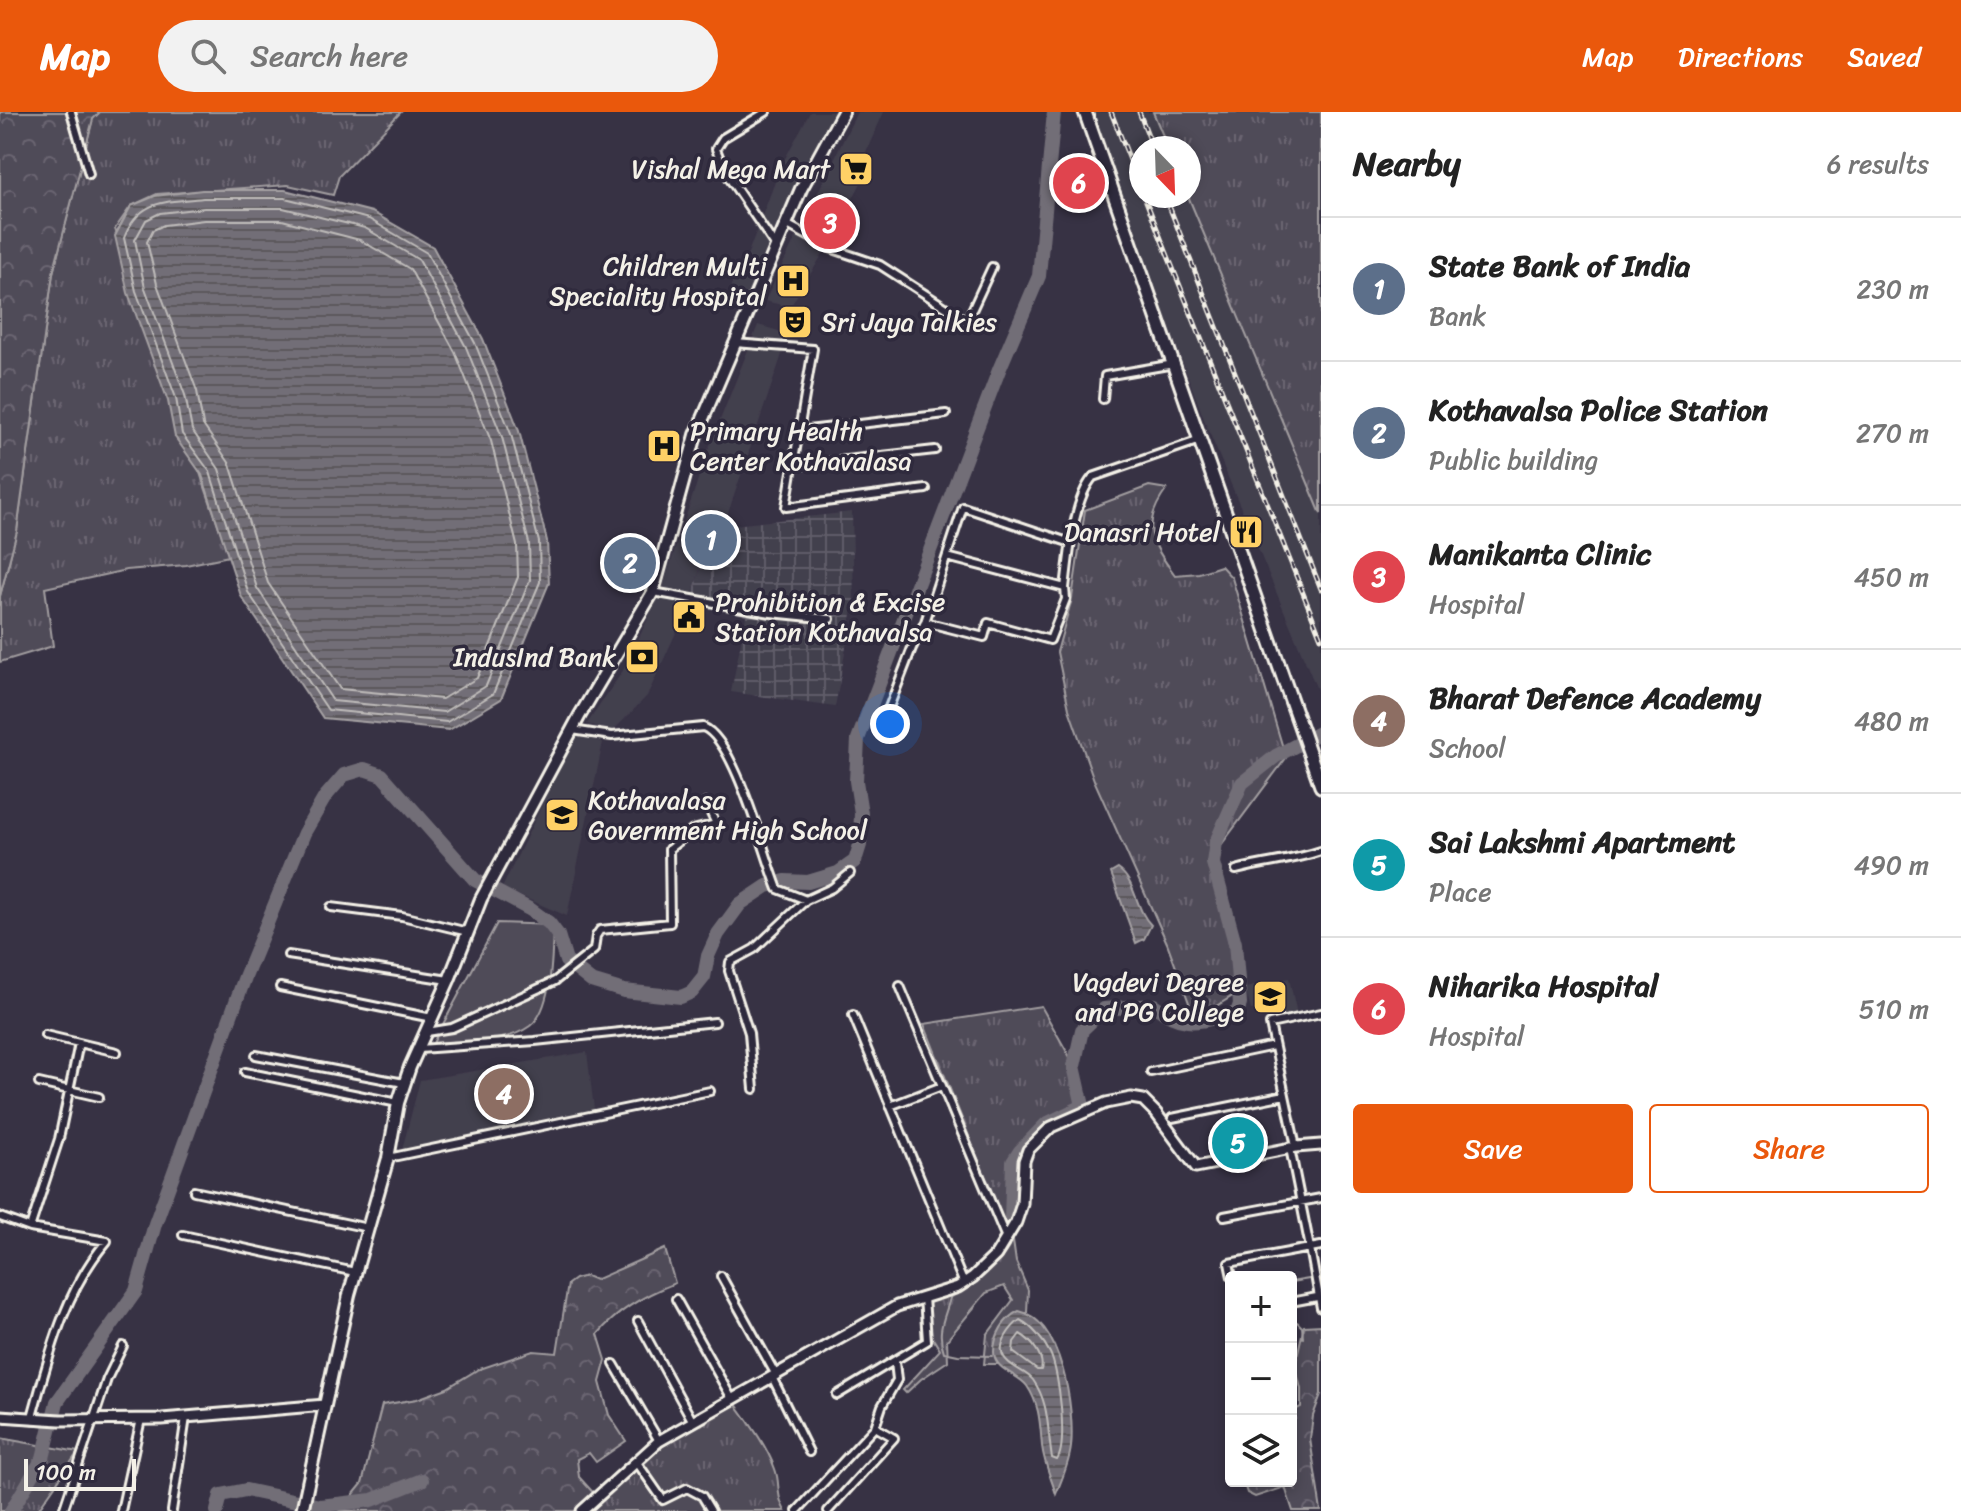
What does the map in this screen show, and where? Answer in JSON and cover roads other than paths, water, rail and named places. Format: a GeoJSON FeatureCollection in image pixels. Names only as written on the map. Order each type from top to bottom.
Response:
{"type":"FeatureCollection","features":[{"type":"Feature","properties":{"kind":"highway"},"geometry":{"type":"LineString","coordinates":[[1085,112],[1321,786]]}},
{"type":"Feature","properties":{"kind":"main road"},"geometry":{"type":"LineString","coordinates":[[302,1511],[355,1272],[388,1158],[404,1083],[481,899],[572,730],[653,592],[696,435],[801,189],[843,112]]}},
{"type":"Feature","properties":{"kind":"street"},"geometry":{"type":"LineString","coordinates":[[71,112],[89,174]]}},
{"type":"Feature","properties":{"kind":"street"},"geometry":{"type":"LineString","coordinates":[[766,112],[723,138],[716,149],[725,172],[776,247]]}},
{"type":"Feature","properties":{"kind":"street"},"geometry":{"type":"LineString","coordinates":[[786,224],[830,248],[880,265],[967,321],[992,267]]}},
{"type":"Feature","properties":{"kind":"street"},"geometry":{"type":"LineString","coordinates":[[735,343],[813,349],[786,507],[926,489]]}},
{"type":"Feature","properties":{"kind":"street"},"geometry":{"type":"LineString","coordinates":[[1103,399],[1105,376],[1174,364]]}},
{"type":"Feature","properties":{"kind":"street"},"geometry":{"type":"LineString","coordinates":[[799,431],[946,414]]}},
{"type":"Feature","properties":{"kind":"street"},"geometry":{"type":"LineString","coordinates":[[925,622],[984,637],[988,623],[1050,640],[1066,599],[1071,543],[1086,485],[1093,477],[1200,440]]}},
{"type":"Feature","properties":{"kind":"street"},"geometry":{"type":"LineString","coordinates":[[793,466],[935,450]]}},
{"type":"Feature","properties":{"kind":"street"},"geometry":{"type":"LineString","coordinates":[[883,723],[925,622],[963,507],[1071,543]]}},
{"type":"Feature","properties":{"kind":"street"},"geometry":{"type":"LineString","coordinates":[[947,557],[1065,588]]}},
{"type":"Feature","properties":{"kind":"street"},"geometry":{"type":"LineString","coordinates":[[653,592],[771,613],[830,619]]}},
{"type":"Feature","properties":{"kind":"street"},"geometry":{"type":"LineString","coordinates":[[572,730],[612,736],[703,727],[711,730],[735,767],[778,889],[806,900]]}},
{"type":"Feature","properties":{"kind":"street"},"geometry":{"type":"LineString","coordinates":[[426,1032],[452,1028],[555,981],[594,950],[600,930],[670,923],[669,849],[693,830],[716,824],[706,803]]}},
{"type":"Feature","properties":{"kind":"street"},"geometry":{"type":"LineString","coordinates":[[1236,870],[1273,860],[1295,860],[1321,851]]}},
{"type":"Feature","properties":{"kind":"street"},"geometry":{"type":"LineString","coordinates":[[754,1089],[749,1033],[729,971],[730,962],[754,949],[806,900],[832,888],[850,873]]}},
{"type":"Feature","properties":{"kind":"street"},"geometry":{"type":"LineString","coordinates":[[331,907],[402,916],[469,932]]}},
{"type":"Feature","properties":{"kind":"street"},"geometry":{"type":"LineString","coordinates":[[288,955],[449,980]]}},
{"type":"Feature","properties":{"kind":"street"},"geometry":{"type":"LineString","coordinates":[[900,986],[1006,1238]]}},
{"type":"Feature","properties":{"kind":"street"},"geometry":{"type":"LineString","coordinates":[[280,987],[432,1018]]}},
{"type":"Feature","properties":{"kind":"street"},"geometry":{"type":"LineString","coordinates":[[1321,1013],[1270,1024],[1321,1308]]}},
{"type":"Feature","properties":{"kind":"street"},"geometry":{"type":"LineString","coordinates":[[853,1015],[963,1283]]}},
{"type":"Feature","properties":{"kind":"street"},"geometry":{"type":"LineString","coordinates":[[419,1049],[535,1041],[715,1022]]}},
{"type":"Feature","properties":{"kind":"street"},"geometry":{"type":"LineString","coordinates":[[45,1035],[117,1052]]}},
{"type":"Feature","properties":{"kind":"street"},"geometry":{"type":"LineString","coordinates":[[30,1228],[59,1139],[79,1043]]}},
{"type":"Feature","properties":{"kind":"street"},"geometry":{"type":"LineString","coordinates":[[1151,1072],[1274,1046]]}},
{"type":"Feature","properties":{"kind":"street"},"geometry":{"type":"LineString","coordinates":[[256,1055],[404,1083]]}},
{"type":"Feature","properties":{"kind":"street"},"geometry":{"type":"LineString","coordinates":[[245,1072],[398,1103]]}},
{"type":"Feature","properties":{"kind":"street"},"geometry":{"type":"LineString","coordinates":[[39,1083],[99,1097]]}},
{"type":"Feature","properties":{"kind":"street"},"geometry":{"type":"LineString","coordinates":[[890,1106],[942,1086]]}},
{"type":"Feature","properties":{"kind":"street"},"geometry":{"type":"LineString","coordinates":[[388,1158],[710,1091]]}},
{"type":"Feature","properties":{"kind":"street"},"geometry":{"type":"LineString","coordinates":[[1172,1118],[1285,1095]]}},
{"type":"Feature","properties":{"kind":"street"},"geometry":{"type":"LineString","coordinates":[[582,1511],[659,1441],[897,1306],[963,1283],[996,1255],[1020,1214],[1024,1161],[1028,1150],[1051,1127],[1106,1103],[1131,1098],[1143,1100],[1156,1113],[1196,1167],[1293,1147],[1321,1145]]}},
{"type":"Feature","properties":{"kind":"street"},"geometry":{"type":"LineString","coordinates":[[194,1191],[368,1228]]}},
{"type":"Feature","properties":{"kind":"street"},"geometry":{"type":"LineString","coordinates":[[1224,1216],[1321,1198]]}},
{"type":"Feature","properties":{"kind":"street"},"geometry":{"type":"LineString","coordinates":[[0,1217],[30,1228],[107,1241],[97,1253],[58,1325],[32,1417]]}},
{"type":"Feature","properties":{"kind":"street"},"geometry":{"type":"LineString","coordinates":[[183,1235],[355,1272]]}},
{"type":"Feature","properties":{"kind":"street"},"geometry":{"type":"LineString","coordinates":[[1231,1271],[1229,1263],[1321,1246]]}},
{"type":"Feature","properties":{"kind":"street"},"geometry":{"type":"LineString","coordinates":[[721,1276],[774,1376],[809,1452]]}},
{"type":"Feature","properties":{"kind":"street"},"geometry":{"type":"LineString","coordinates":[[837,1395],[927,1341],[924,1297]]}},
{"type":"Feature","properties":{"kind":"street"},"geometry":{"type":"LineString","coordinates":[[1297,1301],[1317,1297]]}},
{"type":"Feature","properties":{"kind":"street"},"geometry":{"type":"LineString","coordinates":[[676,1299],[732,1399]]}},
{"type":"Feature","properties":{"kind":"street"},"geometry":{"type":"LineString","coordinates":[[638,1321],[693,1422]]}},
{"type":"Feature","properties":{"kind":"street"},"geometry":{"type":"LineString","coordinates":[[63,1511],[107,1379],[123,1346]]}},
{"type":"Feature","properties":{"kind":"street"},"geometry":{"type":"LineString","coordinates":[[797,1511],[875,1427],[882,1406],[897,1380],[895,1362]]}},
{"type":"Feature","properties":{"kind":"street"},"geometry":{"type":"LineString","coordinates":[[614,1364],[659,1441]]}},
{"type":"Feature","properties":{"kind":"street"},"geometry":{"type":"LineString","coordinates":[[0,1416],[60,1420],[141,1419],[325,1405]]}},
{"type":"Feature","properties":{"kind":"street"},"geometry":{"type":"LineString","coordinates":[[172,1511],[186,1417]]}},
{"type":"Feature","properties":{"kind":"street"},"geometry":{"type":"LineString","coordinates":[[121,1511],[141,1419]]}},
{"type":"Feature","properties":{"kind":"street"},"geometry":{"type":"LineString","coordinates":[[828,1511],[894,1438],[875,1427]]}},
{"type":"Feature","properties":{"kind":"street"},"geometry":{"type":"LineString","coordinates":[[636,1461],[663,1500],[687,1488],[702,1496],[711,1511]]}},
{"type":"Feature","properties":{"kind":"water"},"geometry":{"type":"Polygon","coordinates":[[[202,190],[285,190],[372,212],[433,247],[483,339],[519,431],[547,541],[549,583],[501,699],[449,730],[323,718],[241,596],[202,475],[175,437],[168,401],[128,293],[115,236],[131,206],[155,196],[202,190]]]}},
{"type":"Feature","properties":{"kind":"water"},"geometry":{"type":"Polygon","coordinates":[[[1118,869],[1124,874],[1151,925],[1144,939],[1136,943],[1111,873],[1118,869]]]}},
{"type":"Feature","properties":{"kind":"water"},"geometry":{"type":"Polygon","coordinates":[[[1019,1311],[1034,1318],[1046,1331],[1063,1369],[1068,1391],[1071,1447],[1056,1494],[1044,1458],[1035,1400],[1027,1386],[1002,1368],[995,1358],[994,1346],[998,1334],[1004,1323],[1019,1311]]]}},
{"type":"Feature","properties":{"kind":"waterway"},"geometry":{"type":"LineString","coordinates":[[11,1511],[43,1458],[57,1402],[136,1291],[155,1224],[245,977],[304,833],[325,797],[344,775],[364,769],[382,775],[475,880],[549,923],[558,935],[566,961],[591,981],[624,991],[681,997],[692,992],[704,977],[708,956],[718,934],[740,904],[767,886],[785,881],[808,882],[838,873],[855,861],[860,845],[861,813],[856,781],[858,739],[999,370],[1039,276],[1054,112]]}},
{"type":"Feature","properties":{"kind":"waterway"},"geometry":{"type":"LineString","coordinates":[[1011,1219],[1013,1162],[1046,1124],[1083,1106],[1074,1066],[1082,1030],[1104,1009],[1154,1005],[1185,1021],[1237,1013],[1240,1004],[1235,943],[1213,863],[1216,842],[1242,783],[1276,756],[1321,732]]}},
{"type":"Feature","properties":{"kind":"waterway"},"geometry":{"type":"LineString","coordinates":[[1295,1153],[1304,1198]]}},
{"type":"Feature","properties":{"kind":"waterway"},"geometry":{"type":"LineString","coordinates":[[1305,1206],[1310,1232]]}},
{"type":"Feature","properties":{"kind":"waterway"},"geometry":{"type":"LineString","coordinates":[[955,1281],[972,1272],[982,1262]]}},
{"type":"Feature","properties":{"kind":"waterway"},"geometry":{"type":"LineString","coordinates":[[1297,1281],[1321,1277]]}},
{"type":"Feature","properties":{"kind":"waterway"},"geometry":{"type":"LineString","coordinates":[[960,1292],[950,1298],[942,1324],[944,1352],[992,1356]]}},
{"type":"Feature","properties":{"kind":"waterway"},"geometry":{"type":"LineString","coordinates":[[1297,1322],[1302,1327],[1303,1338]]}},
{"type":"Feature","properties":{"kind":"waterway"},"geometry":{"type":"LineString","coordinates":[[0,1422],[51,1426]]}},
{"type":"Feature","properties":{"kind":"waterway"},"geometry":{"type":"LineString","coordinates":[[217,1511],[221,1495],[246,1490],[320,1506],[372,1500],[422,1480]]}},
{"type":"Feature","properties":{"kind":"railway"},"geometry":{"type":"LineString","coordinates":[[1111,112],[1129,158]]}},
{"type":"Feature","properties":{"kind":"railway"},"geometry":{"type":"LineString","coordinates":[[1139,112],[1148,136]]}},
{"type":"Feature","properties":{"kind":"railway"},"geometry":{"type":"LineString","coordinates":[[1149,208],[1321,638]]}},
{"type":"Feature","properties":{"kind":"railway"},"geometry":{"type":"LineString","coordinates":[[1170,208],[1321,589]]}},
{"type":"Feature","properties":{"kind":"place","name":"Vishal Mega Mart"},"geometry":{"type":"Point","coordinates":[856,169]}},
{"type":"Feature","properties":{"kind":"place","name":"Niharika Hospital"},"geometry":{"type":"Point","coordinates":[1079,183]}},
{"type":"Feature","properties":{"kind":"place","name":"Manikanta Clinic"},"geometry":{"type":"Point","coordinates":[830,223]}},
{"type":"Feature","properties":{"kind":"place","name":"Children Multi Speciality Hospital"},"geometry":{"type":"Point","coordinates":[793,281]}},
{"type":"Feature","properties":{"kind":"place","name":"Sri Jaya Talkies"},"geometry":{"type":"Point","coordinates":[795,322]}},
{"type":"Feature","properties":{"kind":"place","name":"Primary Health Center Kothavalasa"},"geometry":{"type":"Point","coordinates":[664,446]}},
{"type":"Feature","properties":{"kind":"place","name":"Danasri Hotel"},"geometry":{"type":"Point","coordinates":[1246,532]}},
{"type":"Feature","properties":{"kind":"place","name":"State Bank of India"},"geometry":{"type":"Point","coordinates":[711,540]}},
{"type":"Feature","properties":{"kind":"place","name":"Kothavalsa Police Station"},"geometry":{"type":"Point","coordinates":[630,563]}},
{"type":"Feature","properties":{"kind":"place","name":"Prohibition & Excise Station Kothavalsa"},"geometry":{"type":"Point","coordinates":[689,617]}},
{"type":"Feature","properties":{"kind":"place","name":"IndusInd Bank"},"geometry":{"type":"Point","coordinates":[642,657]}},
{"type":"Feature","properties":{"kind":"place","name":"Kothavalasa Government High School"},"geometry":{"type":"Point","coordinates":[562,815]}},
{"type":"Feature","properties":{"kind":"place","name":"Vagdevi Degree and PG College"},"geometry":{"type":"Point","coordinates":[1270,997]}},
{"type":"Feature","properties":{"kind":"place","name":"Bharat Defence Academy"},"geometry":{"type":"Point","coordinates":[504,1094]}},
{"type":"Feature","properties":{"kind":"place","name":"Sai Lakshmi Apartment"},"geometry":{"type":"Point","coordinates":[1238,1143]}}]}
